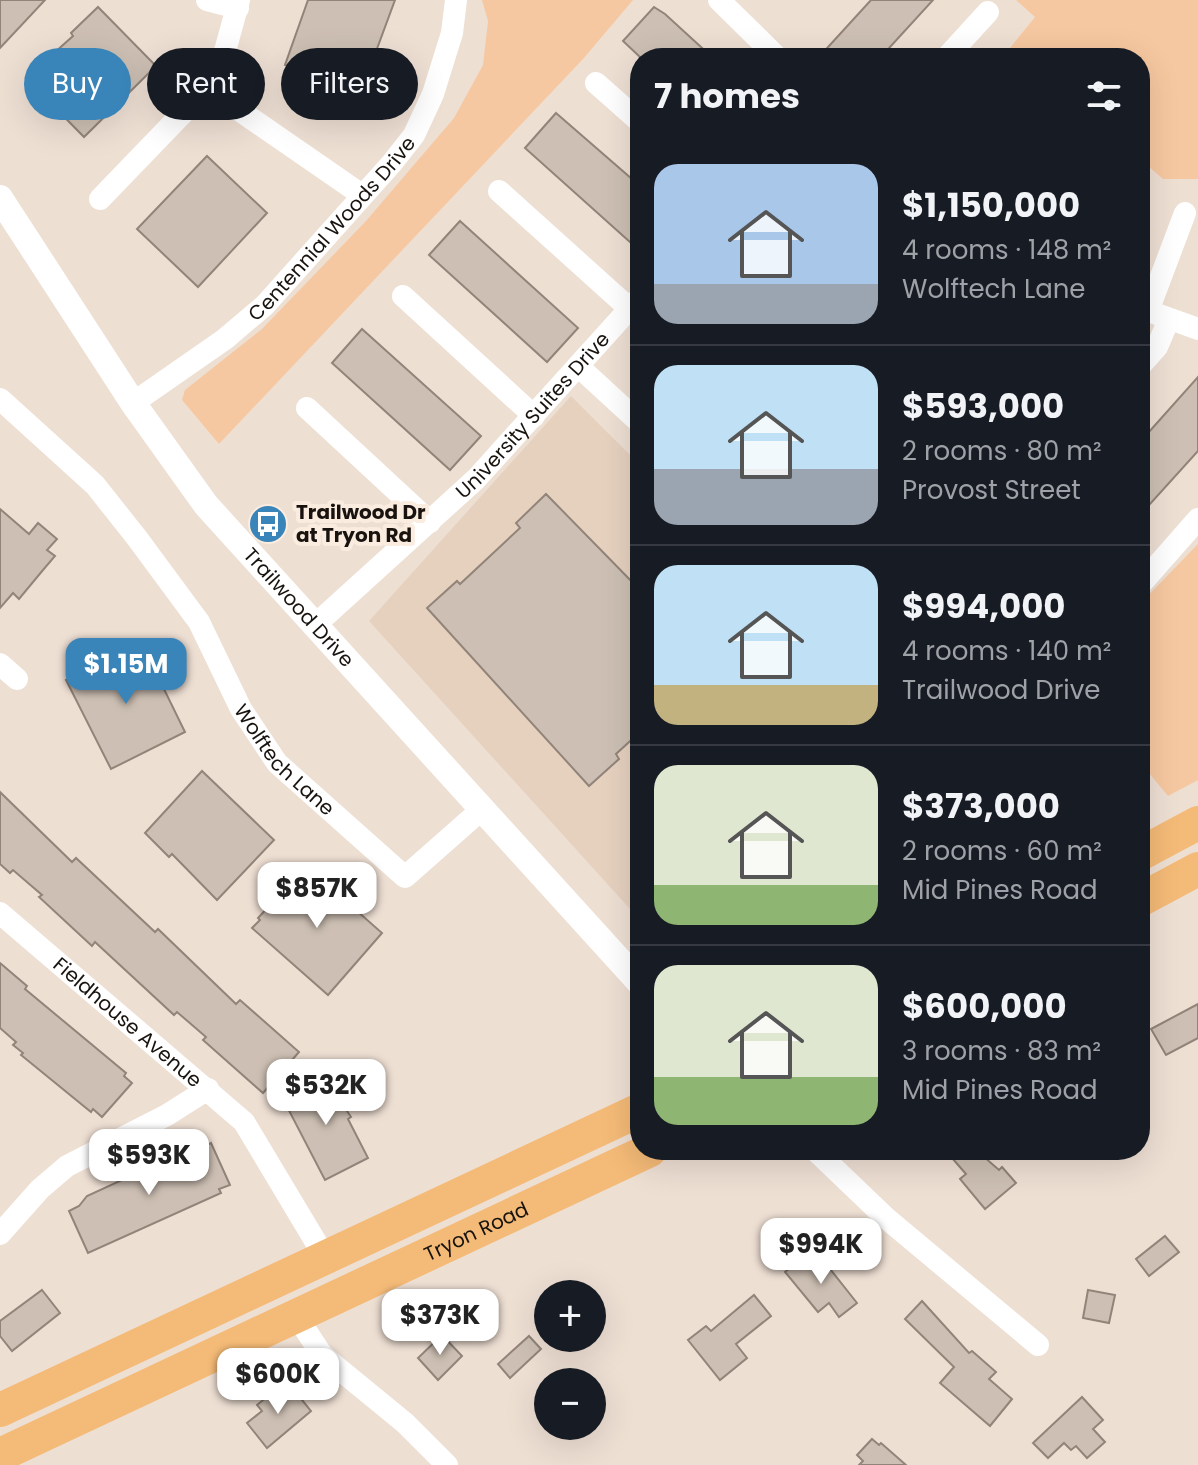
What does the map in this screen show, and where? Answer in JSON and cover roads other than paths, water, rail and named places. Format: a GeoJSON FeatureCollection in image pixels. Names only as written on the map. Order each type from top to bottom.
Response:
{"type":"FeatureCollection","features":[{"type":"Feature","properties":{"kind":"main road"},"geometry":{"type":"LineString","coordinates":[[1150,849],[1198,823]]}},
{"type":"Feature","properties":{"kind":"main road"},"geometry":{"type":"LineString","coordinates":[[1150,895],[1198,869]]}},
{"type":"Feature","properties":{"kind":"main road","name":"Tryon Road"},"geometry":{"type":"LineString","coordinates":[[0,1410],[630,1115]]}},
{"type":"Feature","properties":{"kind":"main road","name":"Tryon Road"},"geometry":{"type":"LineString","coordinates":[[0,1455],[630,1159]]}},
{"type":"Feature","properties":{"kind":"street"},"geometry":{"type":"LineString","coordinates":[[207,0],[238,4],[226,48]]}},
{"type":"Feature","properties":{"kind":"street","name":"Centennial Woods Drive"},"geometry":{"type":"LineString","coordinates":[[133,403],[225,339],[265,305],[414,135],[433,94],[452,33],[456,0]]}},
{"type":"Feature","properties":{"kind":"street"},"geometry":{"type":"LineString","coordinates":[[719,0],[768,48]]}},
{"type":"Feature","properties":{"kind":"street"},"geometry":{"type":"LineString","coordinates":[[955,48],[988,12]]}},
{"type":"Feature","properties":{"kind":"street"},"geometry":{"type":"LineString","coordinates":[[596,83],[630,113]]}},
{"type":"Feature","properties":{"kind":"street"},"geometry":{"type":"LineString","coordinates":[[100,199],[176,120]]}},
{"type":"Feature","properties":{"kind":"street"},"geometry":{"type":"LineString","coordinates":[[253,120],[362,195]]}},
{"type":"Feature","properties":{"kind":"street"},"geometry":{"type":"LineString","coordinates":[[499,191],[630,299]]}},
{"type":"Feature","properties":{"kind":"street","name":"Trailwood Drive"},"geometry":{"type":"LineString","coordinates":[[0,198],[133,403],[206,505],[630,972]]}},
{"type":"Feature","properties":{"kind":"street"},"geometry":{"type":"LineString","coordinates":[[1150,295],[1185,213]]}},
{"type":"Feature","properties":{"kind":"street"},"geometry":{"type":"LineString","coordinates":[[403,296],[534,416]]}},
{"type":"Feature","properties":{"kind":"street","name":"University Suites Drive"},"geometry":{"type":"LineString","coordinates":[[314,626],[430,522],[534,416],[630,309]]}},
{"type":"Feature","properties":{"kind":"street"},"geometry":{"type":"LineString","coordinates":[[1150,311],[1198,329]]}},
{"type":"Feature","properties":{"kind":"street"},"geometry":{"type":"LineString","coordinates":[[1150,355],[1157,347],[1169,319]]}},
{"type":"Feature","properties":{"kind":"street"},"geometry":{"type":"LineString","coordinates":[[578,366],[630,414]]}},
{"type":"Feature","properties":{"kind":"street","name":"Wolftech Lane"},"geometry":{"type":"LineString","coordinates":[[0,399],[95,485],[128,528],[199,622],[241,709],[277,763],[405,877],[481,810]]}},
{"type":"Feature","properties":{"kind":"street"},"geometry":{"type":"LineString","coordinates":[[307,408],[430,522]]}},
{"type":"Feature","properties":{"kind":"street"},"geometry":{"type":"LineString","coordinates":[[1150,574],[1198,519]]}},
{"type":"Feature","properties":{"kind":"street","name":"Fieldhouse Avenue"},"geometry":{"type":"LineString","coordinates":[[0,913],[244,1122],[326,1259]]}},
{"type":"Feature","properties":{"kind":"street"},"geometry":{"type":"LineString","coordinates":[[0,1234],[40,1189],[67,1166],[167,1115],[208,1089]]}},
{"type":"Feature","properties":{"kind":"street"},"geometry":{"type":"LineString","coordinates":[[825,1160],[886,1218],[1038,1345]]}},
{"type":"Feature","properties":{"kind":"street"},"geometry":{"type":"LineString","coordinates":[[297,1317],[322,1355],[405,1423],[447,1465]]}},
{"type":"Feature","properties":{"kind":"place","name":"Trailwood Dr at Tryon Rd"},"geometry":{"type":"Point","coordinates":[268,524]}}]}
